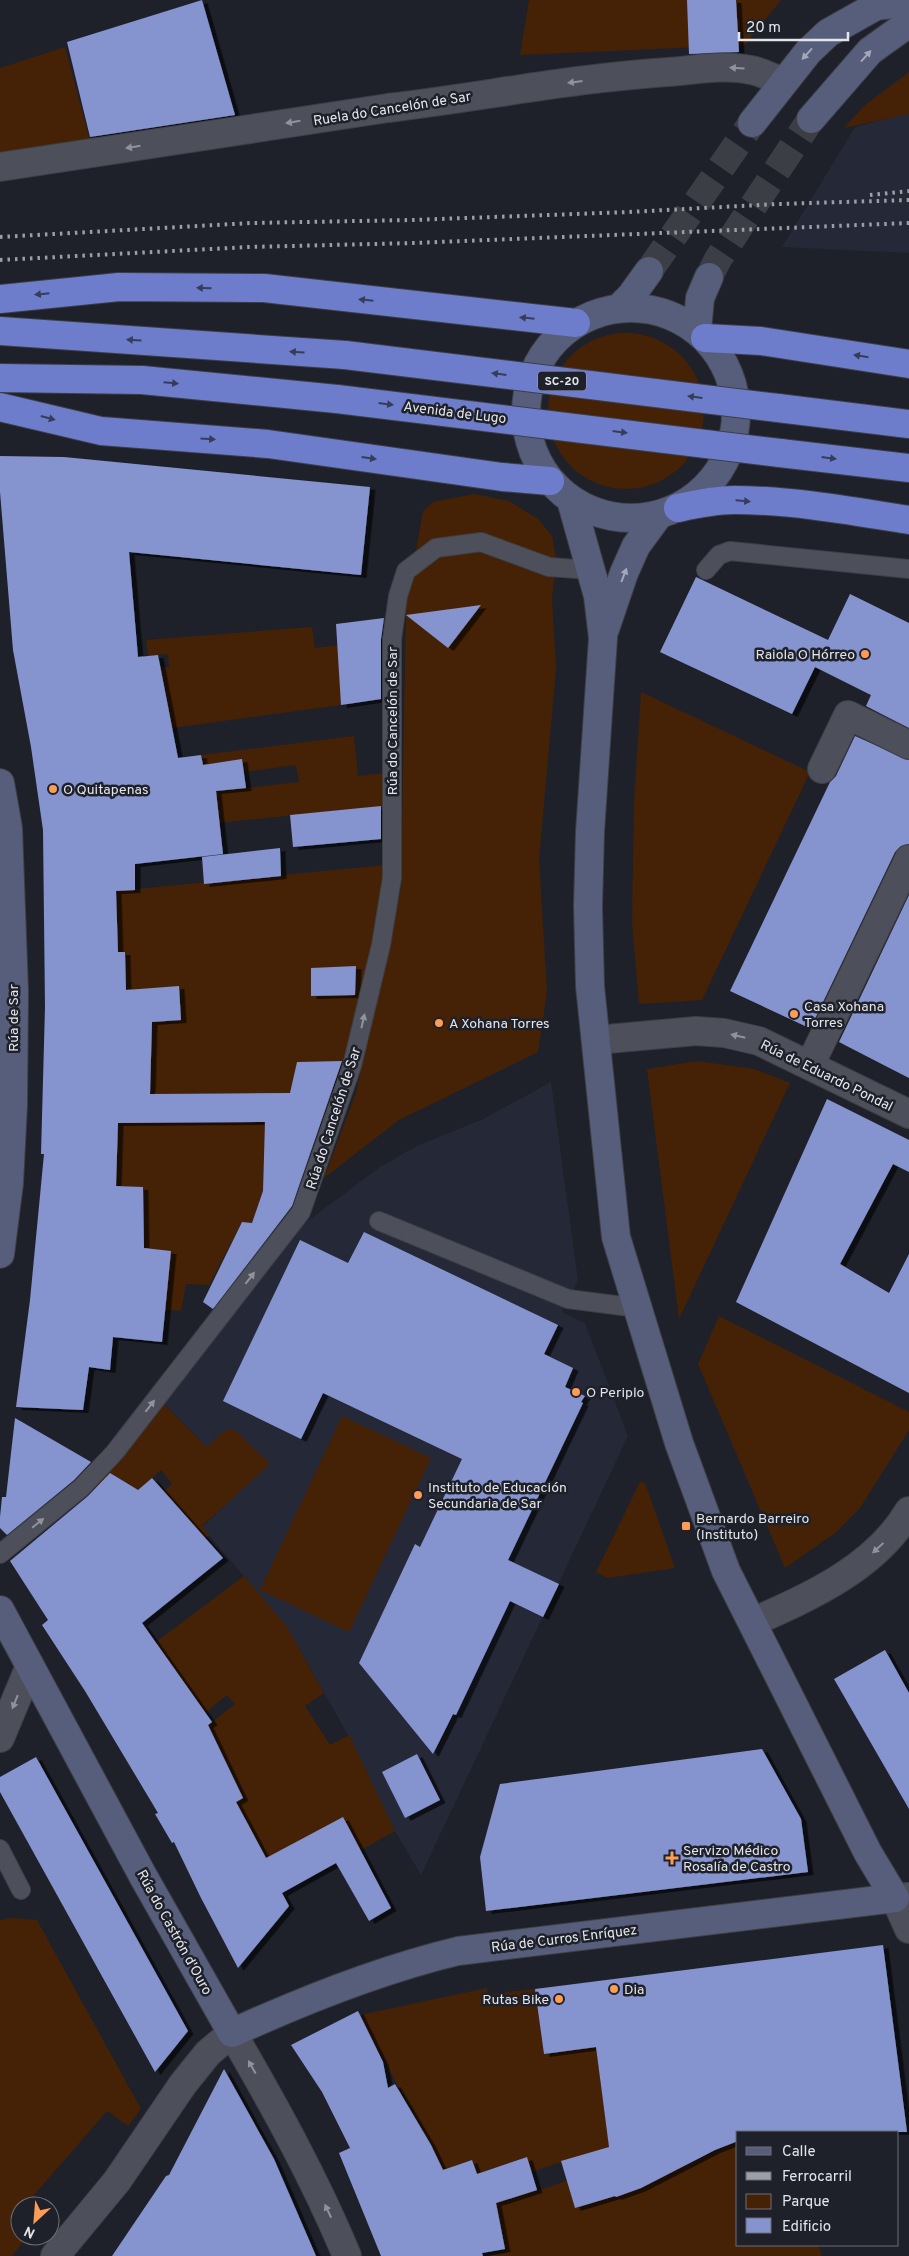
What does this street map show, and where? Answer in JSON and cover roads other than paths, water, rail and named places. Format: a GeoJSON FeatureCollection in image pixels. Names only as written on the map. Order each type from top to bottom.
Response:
{"type":"FeatureCollection","features":[{"type":"Feature","properties":{"kind":"highway"},"geometry":{"type":"LineString","coordinates":[[0,298],[119,287],[264,288],[576,323]]}},
{"type":"Feature","properties":{"kind":"highway","name":"SC-20"},"geometry":{"type":"LineString","coordinates":[[0,331],[345,355],[909,424]]}},
{"type":"Feature","properties":{"kind":"highway"},"geometry":{"type":"LineString","coordinates":[[701,334],[762,341],[909,364]]}},
{"type":"Feature","properties":{"kind":"highway","name":"Avenida de Lugo"},"geometry":{"type":"LineString","coordinates":[[0,378],[142,380],[337,399],[909,468]]}},
{"type":"Feature","properties":{"kind":"highway"},"geometry":{"type":"LineString","coordinates":[[778,408],[909,406]]}},
{"type":"Feature","properties":{"kind":"highway"},"geometry":{"type":"LineString","coordinates":[[0,407],[101,431],[268,444],[502,477],[550,481]]}},
{"type":"Feature","properties":{"kind":"highway"},"geometry":{"type":"LineString","coordinates":[[668,512],[703,503],[734,500],[821,507],[909,520]]}},
{"type":"Feature","properties":{"kind":"street"},"geometry":{"type":"LineString","coordinates":[[752,123],[808,52],[828,33],[876,6],[909,2]]}},
{"type":"Feature","properties":{"kind":"street"},"geometry":{"type":"LineString","coordinates":[[811,119],[870,51],[909,23]]}},
{"type":"Feature","properties":{"kind":"street","name":"Ruela do Cancelón de Sar"},"geometry":{"type":"LineString","coordinates":[[0,168],[388,108],[438,102],[498,91],[637,74],[733,68],[753,70],[783,82]]}},
{"type":"Feature","properties":{"kind":"street"},"geometry":{"type":"LineString","coordinates":[[619,308],[631,296],[649,271]]}},
{"type":"Feature","properties":{"kind":"street"},"geometry":{"type":"LineString","coordinates":[[701,334],[700,298],[709,277]]}},
{"type":"Feature","properties":{"kind":"street"},"geometry":{"type":"LineString","coordinates":[[619,308],[647,309],[673,316],[701,334],[725,364],[736,397],[736,430],[725,462],[717,477],[693,500],[668,512],[631,519],[605,516],[572,500],[550,481],[532,450],[525,414],[531,379],[538,362],[558,336],[576,323],[597,313],[619,308]]}},
{"type":"Feature","properties":{"kind":"street"},"geometry":{"type":"LineString","coordinates":[[572,500],[598,596],[603,638],[590,832],[588,906],[590,986],[616,1237],[679,1443],[726,1570],[868,1853],[902,1897],[909,1929]]}},
{"type":"Feature","properties":{"kind":"street"},"geometry":{"type":"LineString","coordinates":[[603,638],[636,546],[668,512]]}},
{"type":"Feature","properties":{"kind":"street"},"geometry":{"type":"LineString","coordinates":[[822,769],[848,715],[909,745]]}},
{"type":"Feature","properties":{"kind":"street","name":"Rúa de Sar"},"geometry":{"type":"LineString","coordinates":[[0,783],[8,828],[14,991],[13,1105],[9,1183],[0,1254]]}},
{"type":"Feature","properties":{"kind":"street"},"geometry":{"type":"LineString","coordinates":[[810,1065],[909,859]]}},
{"type":"Feature","properties":{"kind":"street","name":"Rúa de Eduardo Pondal"},"geometry":{"type":"LineString","coordinates":[[596,1040],[696,1032],[724,1033],[759,1042],[909,1114]]}},
{"type":"Feature","properties":{"kind":"street"},"geometry":{"type":"LineString","coordinates":[[753,1622],[806,1599],[840,1579],[862,1563],[888,1538],[909,1511]]}},
{"type":"Feature","properties":{"kind":"street","name":"Rúa do Castrón d'Ouro"},"geometry":{"type":"LineString","coordinates":[[0,1610],[143,1876],[272,2103],[328,2211],[346,2256]]}},
{"type":"Feature","properties":{"kind":"street"},"geometry":{"type":"LineString","coordinates":[[0,1738],[30,1666]]}},
{"type":"Feature","properties":{"kind":"street","name":"Rúa de Curros Enríquez"},"geometry":{"type":"LineString","coordinates":[[232,2033],[263,2018],[416,1961],[458,1951],[902,1897]]}},
{"type":"Feature","properties":{"kind":"street"},"geometry":{"type":"LineString","coordinates":[[55,2256],[117,2181],[184,2084],[208,2053],[232,2033]]}},
{"type":"Feature","properties":{"kind":"lane","name":"Rúa do Cancelón de Sar"},"geometry":{"type":"LineString","coordinates":[[0,1554],[81,1488],[115,1452],[301,1212],[352,1066],[381,945],[392,878],[392,639],[398,596],[406,571],[436,548],[481,542],[549,567],[591,570]]}},
{"type":"Feature","properties":{"kind":"lane"},"geometry":{"type":"LineString","coordinates":[[706,570],[719,555],[730,551],[909,568]]}},
{"type":"Feature","properties":{"kind":"lane"},"geometry":{"type":"LineString","coordinates":[[380,1222],[568,1299],[638,1308]]}},
{"type":"Feature","properties":{"kind":"lane"},"geometry":{"type":"LineString","coordinates":[[0,1849],[21,1890]]}},
{"type":"Feature","properties":{"kind":"tunnel"},"geometry":{"type":"LineString","coordinates":[[709,277],[718,259],[811,119]]}},
{"type":"Feature","properties":{"kind":"tunnel"},"geometry":{"type":"LineString","coordinates":[[649,271],[752,123]]}},
{"type":"Feature","properties":{"kind":"railway"},"geometry":{"type":"LineString","coordinates":[[870,195],[909,191]]}},
{"type":"Feature","properties":{"kind":"railway"},"geometry":{"type":"LineString","coordinates":[[0,237],[251,223],[412,220],[909,200]]}},
{"type":"Feature","properties":{"kind":"railway"},"geometry":{"type":"LineString","coordinates":[[0,260],[249,247],[414,243],[909,223]]}},
{"type":"Feature","properties":{"kind":"place","name":"Raiola O Hórreo"},"geometry":{"type":"Point","coordinates":[865,654]}},
{"type":"Feature","properties":{"kind":"place","name":"O Quitapenas"},"geometry":{"type":"Point","coordinates":[53,789]}},
{"type":"Feature","properties":{"kind":"place","name":"Casa Xohana Torres"},"geometry":{"type":"Point","coordinates":[794,1014]}},
{"type":"Feature","properties":{"kind":"place","name":"A Xohana Torres"},"geometry":{"type":"Point","coordinates":[439,1023]}},
{"type":"Feature","properties":{"kind":"place","name":"O Periplo"},"geometry":{"type":"Point","coordinates":[576,1392]}},
{"type":"Feature","properties":{"kind":"place","name":"Instituto de Educación Secundaria de Sar"},"geometry":{"type":"Point","coordinates":[418,1495]}},
{"type":"Feature","properties":{"kind":"place","name":"Bernardo Barreiro (Instituto)"},"geometry":{"type":"Point","coordinates":[686,1526]}},
{"type":"Feature","properties":{"kind":"place","name":"Servizo Médico Rosalía de Castro"},"geometry":{"type":"Point","coordinates":[672,1858]}},
{"type":"Feature","properties":{"kind":"place","name":"Dia"},"geometry":{"type":"Point","coordinates":[614,1989]}},
{"type":"Feature","properties":{"kind":"place","name":"Rutas Bike"},"geometry":{"type":"Point","coordinates":[559,1999]}}]}
